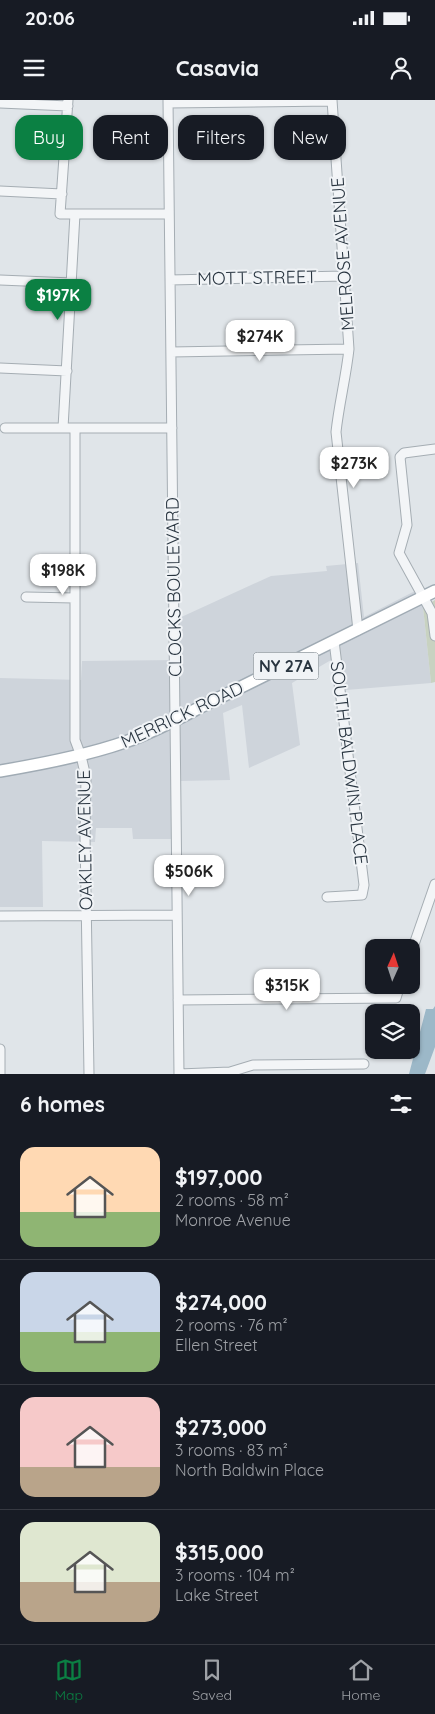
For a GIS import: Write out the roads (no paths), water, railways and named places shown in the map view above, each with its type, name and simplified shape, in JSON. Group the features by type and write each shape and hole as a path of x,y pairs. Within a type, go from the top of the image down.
{"main road":[{"name":"MERRICK ROAD","path":"0,771 81,756 160,729 208,703 435,590"}],"street":[{"path":"168,101 332,100"},
{"name":"MELROSE AVENUE","path":"332,100 350,349 336,432 358,630"},
{"name":"CLOCKS BOULEVARD","path":"168,101 179,1074"},
{"path":"0,103 68,103 60,214 169,214"},
{"path":"0,191 62,194"},
{"path":"63,428 75,214"},
{"name":"MOTT STREET","path":"170,280 344,276"},
{"path":"0,280 72,283"},
{"path":"171,352 350,349"},
{"path":"0,368 66,371"},
{"path":"5,428 172,428"},
{"name":"OAKLEY AVENUE","path":"75,428 74,740 81,756 86,777 85,836 89,1074"},
{"path":"435,449 402,455 407,525 399,553 432,613 435,636"},
{"path":"26,597 74,598"},
{"name":"SOUTH BALDWIN PLACE","path":"327,897 362,895 364,885 334,641"},
{"path":"416,939 435,884"},
{"path":"0,916 177,915"},
{"path":"178,1000 396,998 397,994"},
{"path":"0,1048 0,1074"},
{"path":"179,1074 230,1072 253,1065 364,1064"}],"water":[{"path":"435,1006 435,1047 425,1074 409,1074 413,1059 420,1059 420,1032 426,1009 433,1009"}]}
